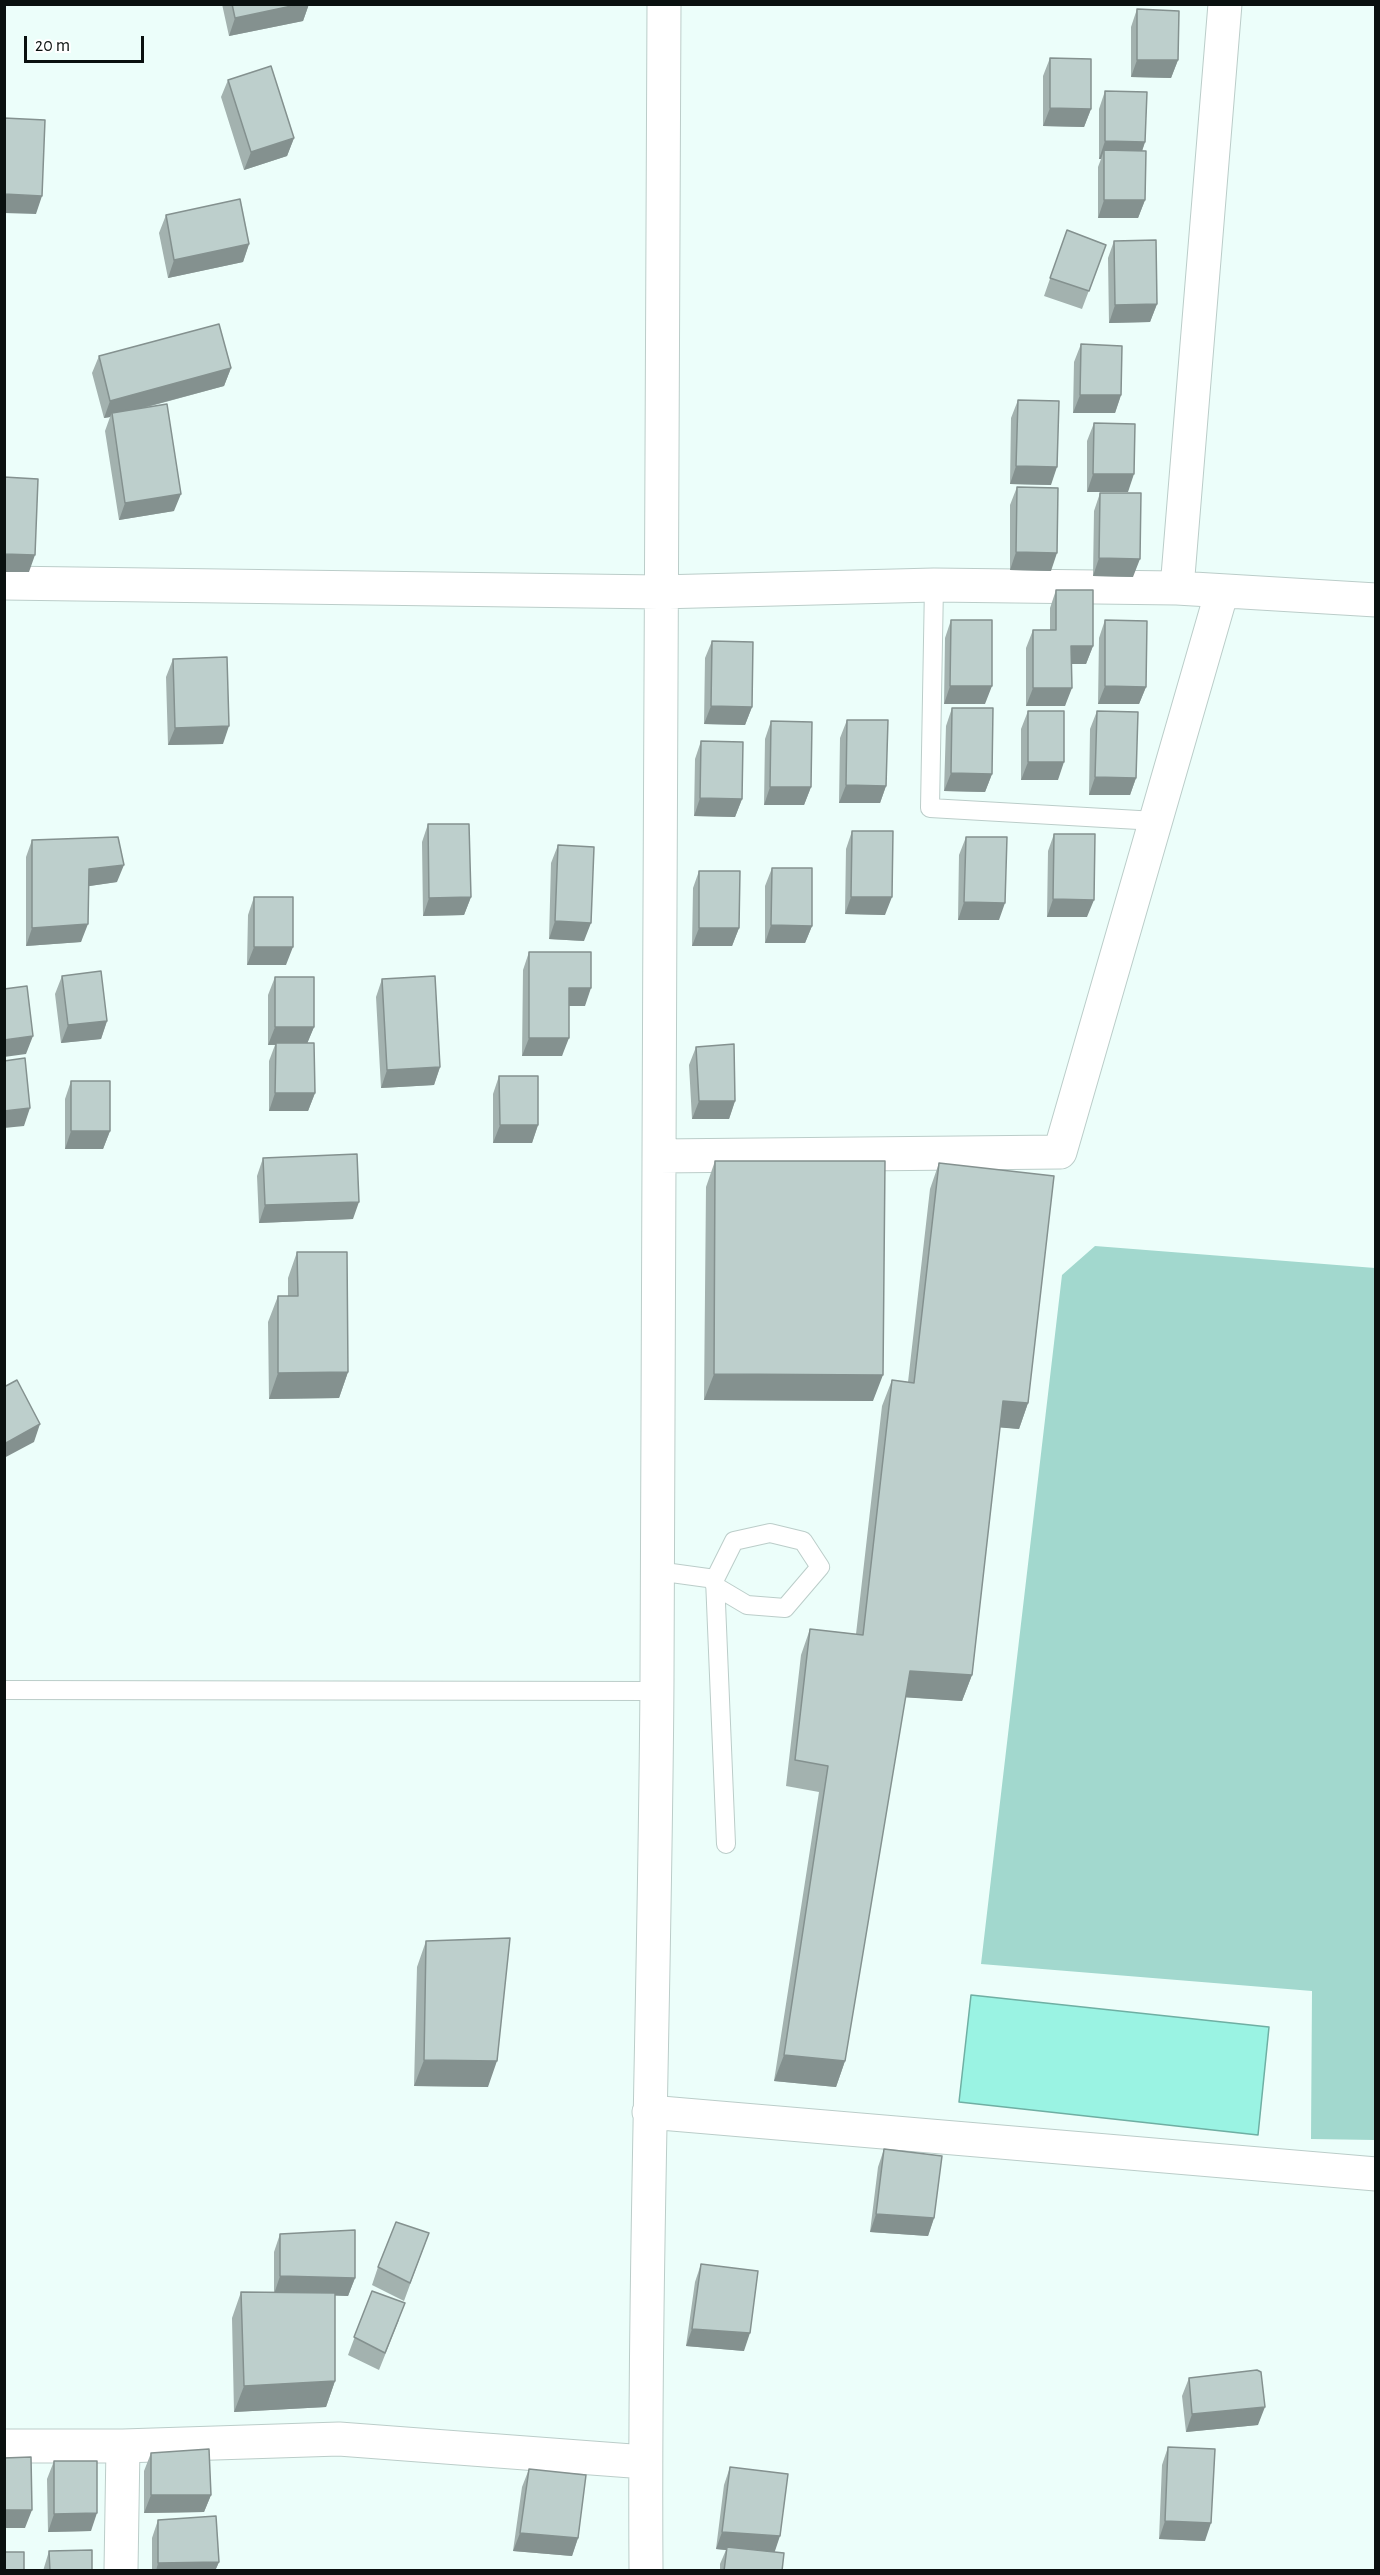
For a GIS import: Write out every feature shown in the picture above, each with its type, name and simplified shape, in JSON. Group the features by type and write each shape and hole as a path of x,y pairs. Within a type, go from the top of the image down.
{"street":[{"path":"645,2571 649,2112 657,1691 659,592 664,4"},
{"path":"1177,588 1225,4"},
{"path":"4,583 659,592 934,585 1177,588 1376,600"},
{"path":"659,1156 1060,1152 1222,591"},
{"path":"649,2112 1376,2174"},
{"path":"4,2446 123,2446 339,2439 645,2462"},
{"path":"121,2571 123,2446"}],"lane":[{"path":"934,585 930,807 1156,820"},
{"path":"657,1571 715,1582 747,1605 785,1608 820,1567 803,1541 770,1533 734,1541 715,1582 726,1844"},
{"path":"4,1690 657,1691"}],"shaded area":[{"path":"1095,1246 1375,1268 1375,2140 1311,2139 1312,1991 981,1964 1062,1275"},
{"path":"971,1995 1269,2027 1258,2135 959,2102"}],"building":[{"path":"232,4 301,4 235,18"},
{"path":"1137,9 1179,11 1178,60 1137,60"},
{"path":"1050,58 1091,59 1091,109 1050,108"},
{"path":"271,66 294,138 251,152 228,80"},
{"path":"1105,91 1147,92 1145,142 1105,141"},
{"path":"4,118 45,120 42,196 4,194"},
{"path":"1104,150 1146,151 1145,200 1104,200"},
{"path":"240,199 249,244 174,260 166,215"},
{"path":"1067,230 1106,245 1089,291 1050,278"},
{"path":"1156,240 1157,304 1115,305 1114,241"},
{"path":"219,324 231,368 110,401 99,356"},
{"path":"1081,344 1122,346 1121,395 1080,395"},
{"path":"1018,400 1059,401 1057,467 1016,466"},
{"path":"167,404 181,494 125,503 112,413"},
{"path":"1094,423 1135,424 1134,474 1093,474"},
{"path":"4,477 38,479 35,555 4,554"},
{"path":"1017,487 1058,488 1057,553 1016,552"},
{"path":"1100,493 1141,493 1140,559 1099,558"},
{"path":"1056,590 1093,590 1093,646 1071,646 1072,688 1033,688 1033,630 1056,630"},
{"path":"951,620 992,620 992,686 950,686"},
{"path":"1105,620 1147,621 1146,687 1105,686"},
{"path":"712,641 753,642 752,707 711,706"},
{"path":"227,657 229,726 175,728 173,659"},
{"path":"952,708 993,708 992,774 951,773"},
{"path":"1028,711 1064,711 1064,762 1028,762"},
{"path":"1097,711 1138,712 1136,778 1095,777"},
{"path":"847,720 888,720 886,786 846,785"},
{"path":"771,721 812,722 811,787 770,787"},
{"path":"701,741 743,742 742,799 700,798"},
{"path":"428,824 469,824 471,897 429,898"},
{"path":"852,831 893,831 892,897 851,897"},
{"path":"1054,834 1095,834 1094,900 1053,899"},
{"path":"118,837 124,865 89,869 88,924 32,928 32,840"},
{"path":"966,837 1007,837 1005,903 964,902"},
{"path":"558,845 594,847 591,923 555,921"},
{"path":"772,868 812,868 812,926 771,925"},
{"path":"699,871 740,871 739,928 699,928"},
{"path":"254,897 293,897 293,947 254,947"},
{"path":"529,952 591,952 591,988 569,988 569,1038 529,1038"},
{"path":"101,971 107,1021 68,1025 62,976"},
{"path":"435,976 440,1067 387,1070 382,979"},
{"path":"275,977 314,977 314,1027 275,1027"},
{"path":"27,986 33,1036 4,1040 4,989"},
{"path":"276,1043 314,1043 315,1093 275,1093"},
{"path":"734,1044 735,1101 699,1101 696,1047"},
{"path":"25,1058 30,1108 4,1111 4,1061"},
{"path":"499,1076 538,1076 538,1125 500,1125"},
{"path":"71,1081 110,1081 110,1131 71,1131"},
{"path":"357,1154 359,1202 265,1205 263,1158"},
{"path":"715,1161 885,1161 883,1375 714,1374"},
{"path":"939,1163 1054,1176 1028,1403 1003,1401 972,1675 910,1671 845,2061 784,2055 828,1766 795,1760 810,1629 863,1635 892,1380 914,1383"},
{"path":"297,1252 347,1252 348,1372 278,1373 278,1296 298,1296"},
{"path":"17,1380 40,1424 6,1443 4,1440 4,1387"},
{"path":"510,1938 497,2061 424,2060 426,1941"},
{"path":"884,2149 942,2156 934,2218 876,2214"},
{"path":"396,2222 429,2233 410,2283 378,2267"},
{"path":"355,2230 355,2278 280,2276 280,2234"},
{"path":"701,2264 758,2271 750,2333 692,2329"},
{"path":"372,2291 405,2303 385,2353 354,2337"},
{"path":"241,2292 335,2293 335,2381 244,2386"},
{"path":"1257,2370 1261,2372 1265,2407 1192,2414 1189,2378"},
{"path":"1168,2447 1215,2449 1211,2523 1165,2521"},
{"path":"209,2449 211,2495 151,2495 151,2453"},
{"path":"31,2457 32,2510 4,2510 4,2458"},
{"path":"54,2461 97,2461 97,2513 54,2514"},
{"path":"730,2467 788,2474 780,2536 722,2532"},
{"path":"529,2469 586,2475 578,2538 520,2533"},
{"path":"216,2516 219,2562 158,2563 158,2520"},
{"path":"727,2547 784,2553 782,2571 724,2571"},
{"path":"92,2550 92,2571 50,2571 49,2551"},
{"path":"4,2552 24,2552 24,2571 4,2571"}]}
